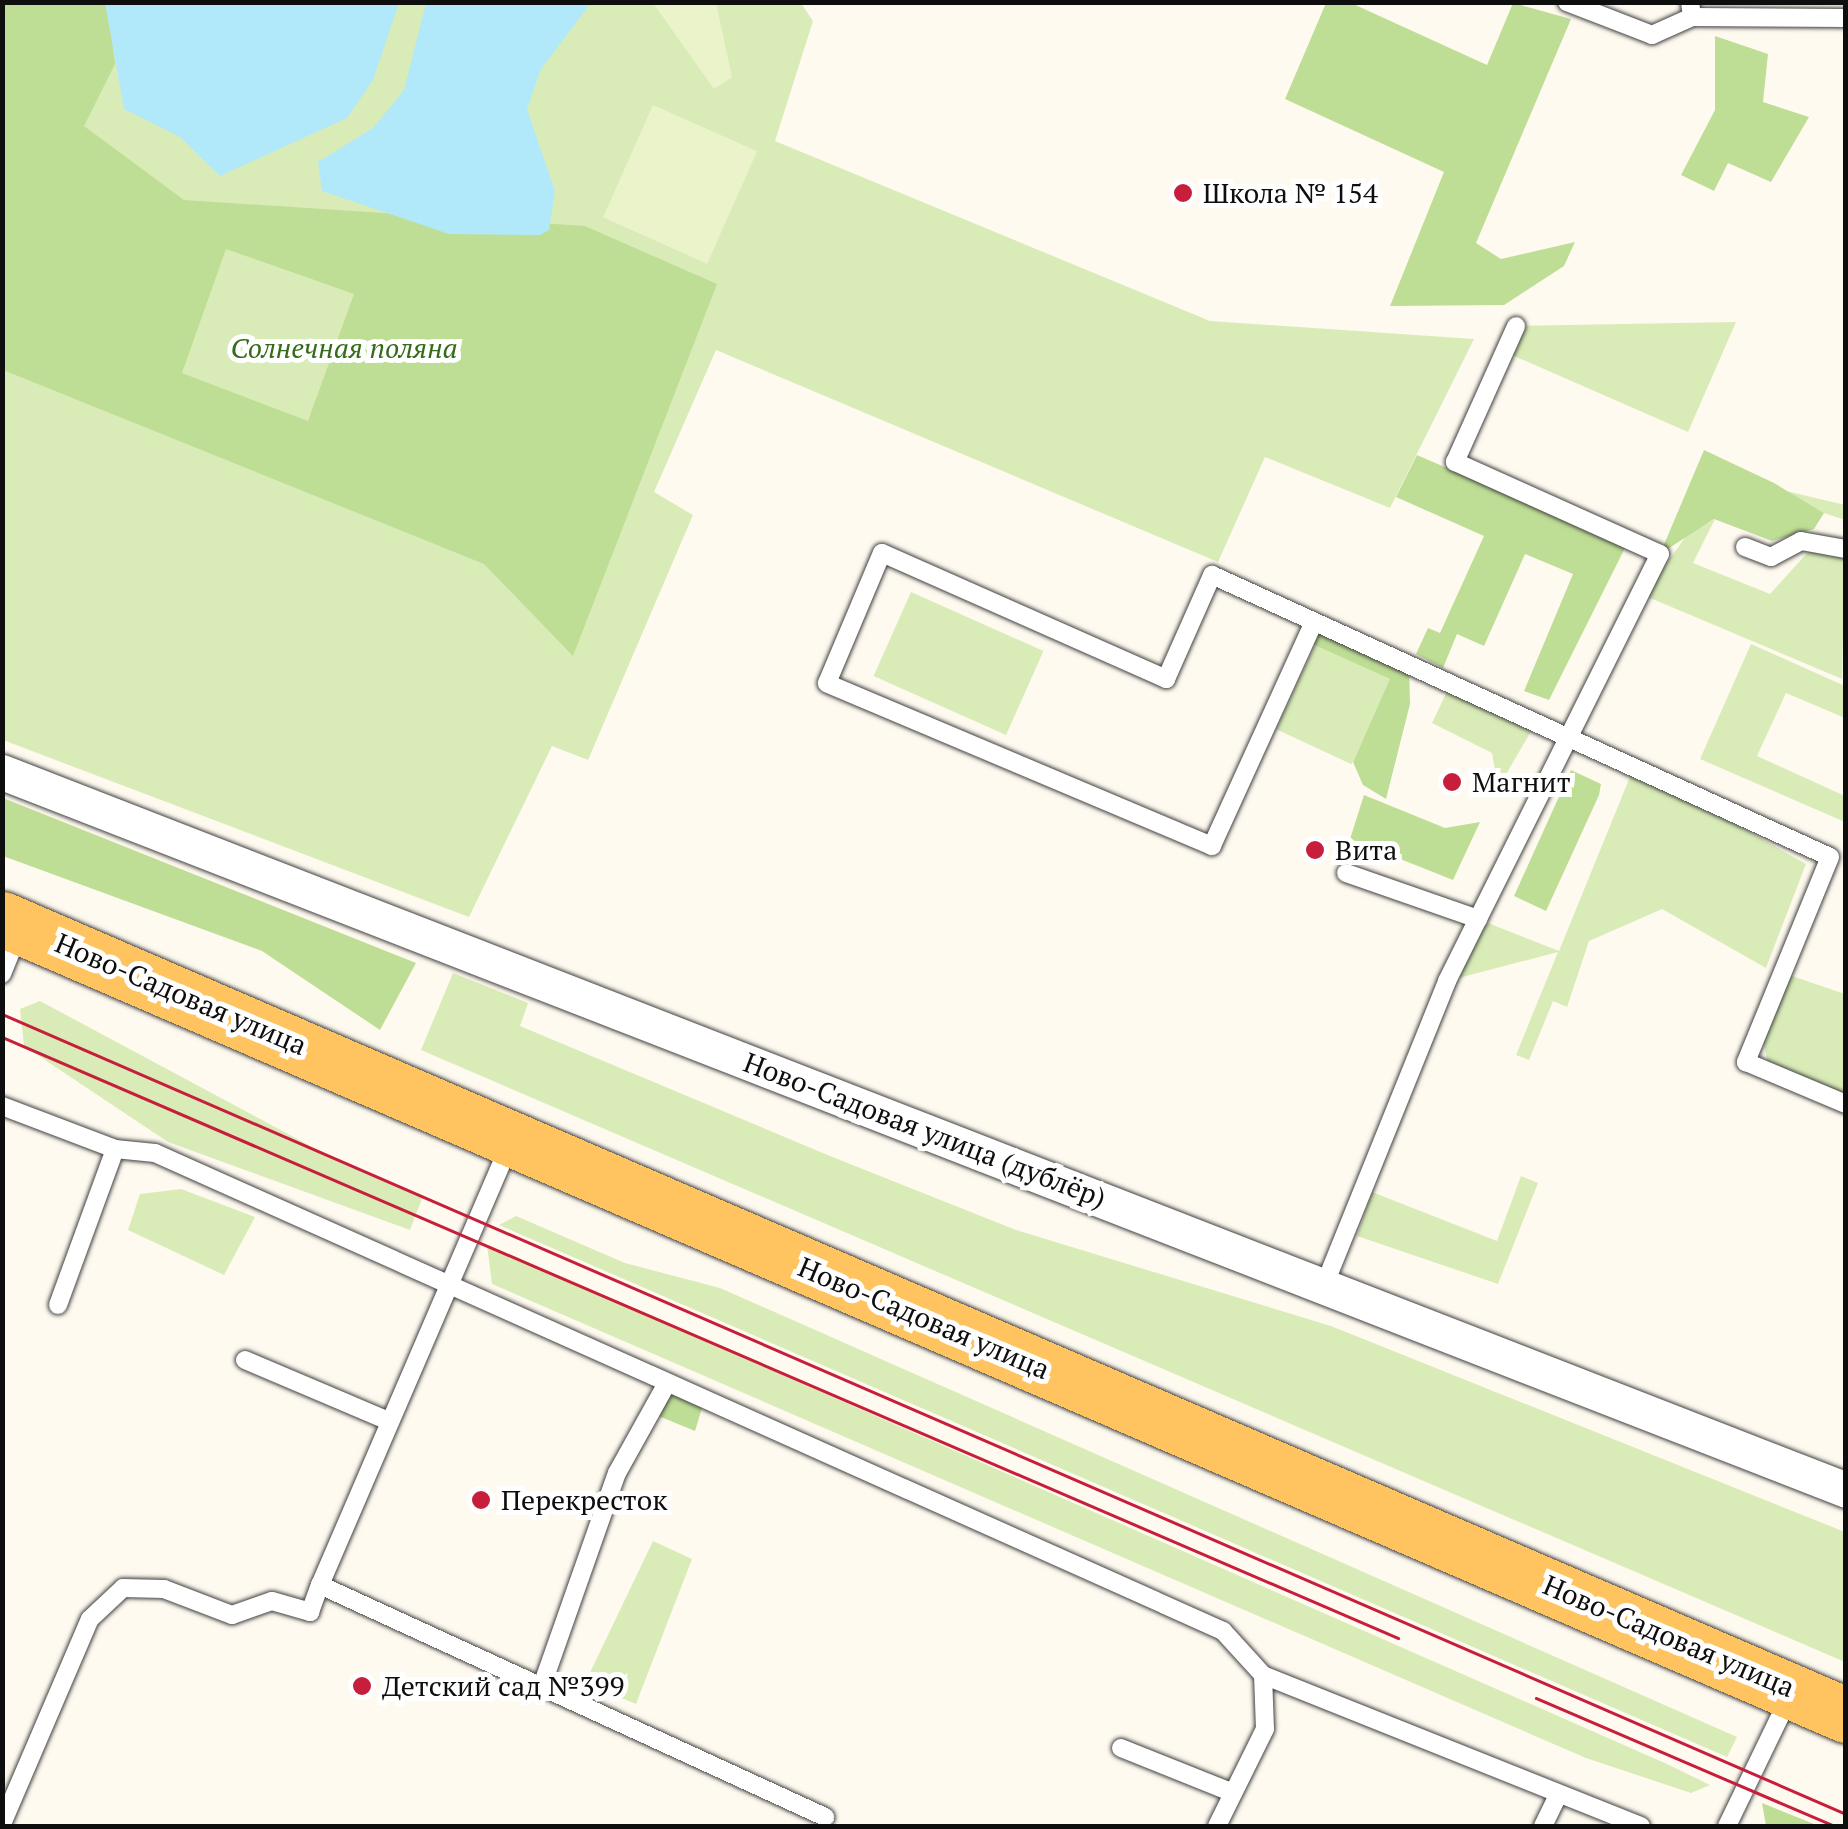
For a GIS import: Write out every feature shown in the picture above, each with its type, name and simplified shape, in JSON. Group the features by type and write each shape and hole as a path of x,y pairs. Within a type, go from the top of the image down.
{"main road":[{"name":"Ново-Садовая улица","path":"9,940 511,1142 1793,1688 1846,1715"}],"street":[{"name":"Ново-Садовая улица (дублёр)","path":"2,772 1326,1281 1846,1490"}],"lane":[{"path":"1567,2 1652,35 1691,10 1846,18"},
{"path":"1326,1281 1478,919 1563,735 1660,554 1455,462 1516,326"},
{"path":"1745,547 1771,557 1801,541 1846,549"},
{"path":"1313,624 1212,846 827,683 882,553 1166,679 1212,575 1830,857 1746,1062 1846,1104"},
{"path":"1346,873 1478,919"},
{"path":"2,1106 115,1149 155,1152 445,1286 1223,1631 1264,1675 1557,1796 1641,1826"},
{"path":"2,1824 90,1619 123,1588 164,1589 232,1615 272,1601 310,1612 445,1286 511,1142"},
{"path":"58,1305 115,1149"},
{"path":"245,1360 388,1421"},
{"path":"544,1680 617,1473 666,1385"},
{"path":"320,1584 544,1680 825,1817"},
{"path":"1217,1826 1265,1729 1264,1675"},
{"path":"1727,1826 1793,1688"},
{"path":"1121,1748 1231,1792"},
{"path":"1543,1826 1557,1796"}],"green space":[{"name":"Солнечная поляна","path":"2,3 801,3 813,21 775,141 1210,321 1474,339 1390,508 1265,457 1218,562 716,350 654,492 693,515 588,760 552,746 469,917 3,740"},
{"path":"3,3 108,3 115,64 84,126 184,200 585,226 717,284 573,656 484,564 3,370","holes":["226,249 354,294 308,421 182,373"]},
{"path":"653,3 716,3 732,77 714,89"},
{"path":"1326,3 1351,3 1487,65 1513,3 1571,19 1476,243 1501,259 1575,242 1564,266 1504,305 1390,306 1444,172 1285,99"},
{"path":"1715,36 1768,54 1763,102 1809,117 1771,182 1728,163 1714,191 1681,175 1715,110"},
{"path":"653,105 757,151 707,264 603,217"},
{"path":"1736,322 1688,432 1505,352 1516,326"},
{"path":"1704,450 1774,483 1824,513 1814,529 1772,541 1714,519 1660,554"},
{"path":"1417,455 1626,546 1549,700 1524,691 1573,574 1525,554 1484,646 1457,634 1443,668 1416,654 1428,628 1440,633 1484,536 1396,497"},
{"path":"1782,490 1845,505 1845,520 1824,513"},
{"path":"1715,519 1693,563 1770,594 1808,552 1845,550 1842,679 1643,595 1687,535"},
{"path":"911,592 1043,651 1006,735 874,676"},
{"path":"1313,624 1409,666 1410,704 1386,799 1363,785 1353,762 1390,679 1306,641"},
{"path":"1316,644 1391,679 1351,764 1276,729"},
{"path":"1751,644 1845,686 1845,718 1786,693 1757,756 1845,796 1845,822 1700,759"},
{"path":"1450,685 1536,723 1498,788 1492,753 1432,723"},
{"path":"1634,767 1806,864 1766,968 1662,909 1589,941 1567,1007 1553,1001 1529,1060 1516,1055 1558,952 1447,981 1478,919 1559,951"},
{"path":"1571,770 1601,784 1546,911 1514,896"},
{"path":"1364,795 1445,828 1480,822 1453,880 1350,839"},
{"path":"3,798 416,963 380,1030 262,951 3,856"},
{"path":"453,973 528,1003 520,1026 830,1156 1016,1230 1331,1326 1845,1532 1845,1662 421,1050"},
{"path":"1783,973 1845,994 1845,1104 1770,1072 1760,1028"},
{"path":"40,1001 329,1156 423,1196 410,1230 168,1142 24,1046 20,1009"},
{"path":"1521,1176 1538,1183 1498,1284 1357,1236 1372,1192 1497,1241"},
{"path":"181,1189 255,1217 224,1275 128,1230 140,1194"},
{"path":"516,1216 625,1263 720,1288 1737,1737 1727,1757 499,1225"},
{"path":"487,1245 1710,1785 1691,1793 1586,1758 492,1284"},
{"path":"667,1392 702,1408 695,1431 656,1415"},
{"path":"653,1541 692,1559 636,1704 585,1683"},
{"path":"1762,1803 1819,1826 1766,1826"}],"water":[{"path":"105,2 399,3 373,80 347,118 220,176 180,137 124,109"},
{"path":"426,3 591,3 541,69 527,109 555,191 549,230 540,235 449,234 322,191 318,162 373,128 404,90"}],"tram line":[{"path":"2,1014 1846,1814"},
{"path":"2,1037 1398,1638"},
{"path":"1536,1698 1835,1826"}],"place":[{"name":"Школа № 154","path":"1183,193"},
{"name":"Магнит","path":"1452,782"},
{"name":"Вита","path":"1315,850"},
{"name":"Перекресток","path":"481,1500"},
{"name":"Детский сад №399","path":"362,1686"}]}
